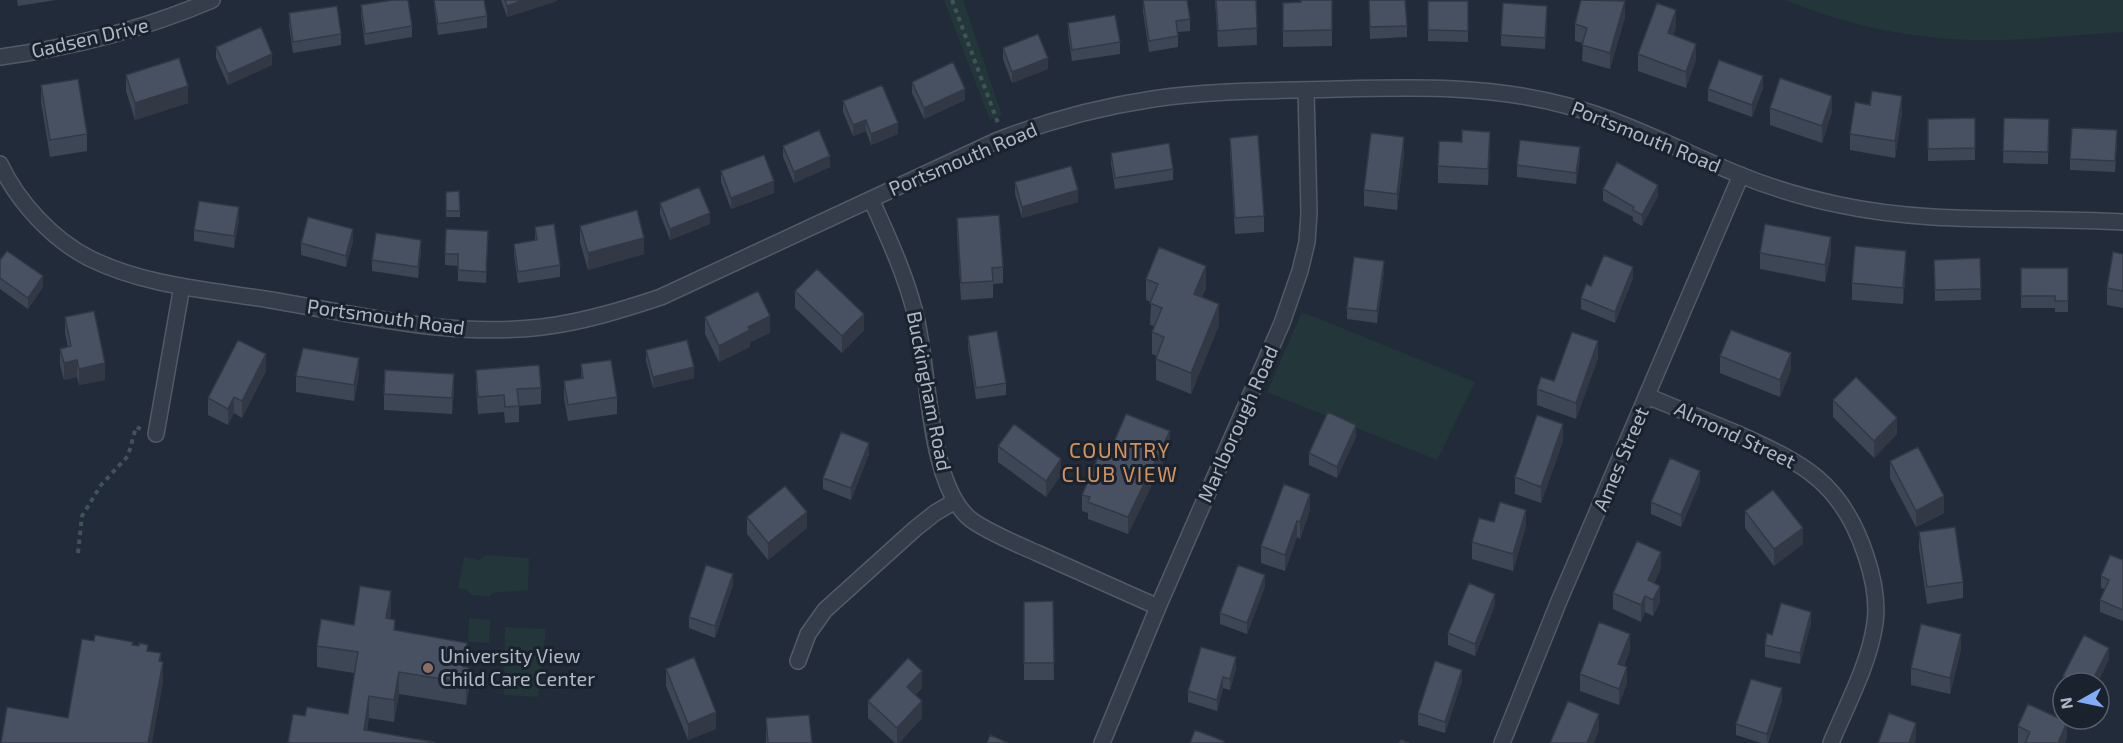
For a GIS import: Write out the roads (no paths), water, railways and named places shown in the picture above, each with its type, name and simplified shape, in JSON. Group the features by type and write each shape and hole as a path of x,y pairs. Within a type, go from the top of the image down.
{"street":[{"name":"Gadsen Drive","path":"0,57 98,40 166,20 212,0"},
{"name":"Portsmouth Road","path":"0,164 32,213 43,225 88,258 121,272 182,286 434,327 488,330 542,327 604,315 661,297 1004,138 1043,124 1091,111 1154,99 1216,94 1430,87 1476,89 1523,95 1611,119 1741,175 1781,190 1840,205 1934,218 2123,222"},
{"name":"Marlborough Road","path":"1102,743 1158,607 1282,323 1300,271 1307,242 1309,213 1306,90"},
{"name":"Ames Street","path":"1502,743 1559,601 1741,175"},
{"name":"Buckingham Road","path":"871,199 902,272 915,310 923,349 935,440 947,484 955,501 970,518 1014,543 1158,607"},
{"path":"156,434 182,286"},
{"name":"Almond Street","path":"1647,396 1782,453 1809,470 1839,501 1859,533 1875,592 1875,621 1868,654 1831,743"},
{"path":"798,661 808,633 825,610 916,528 955,501"}],"place":[{"name":"University View Child Care Center","path":"428,668"}],"district":[{"name":"COUNTRY CLUB VIEW","path":"1120,463"}]}
